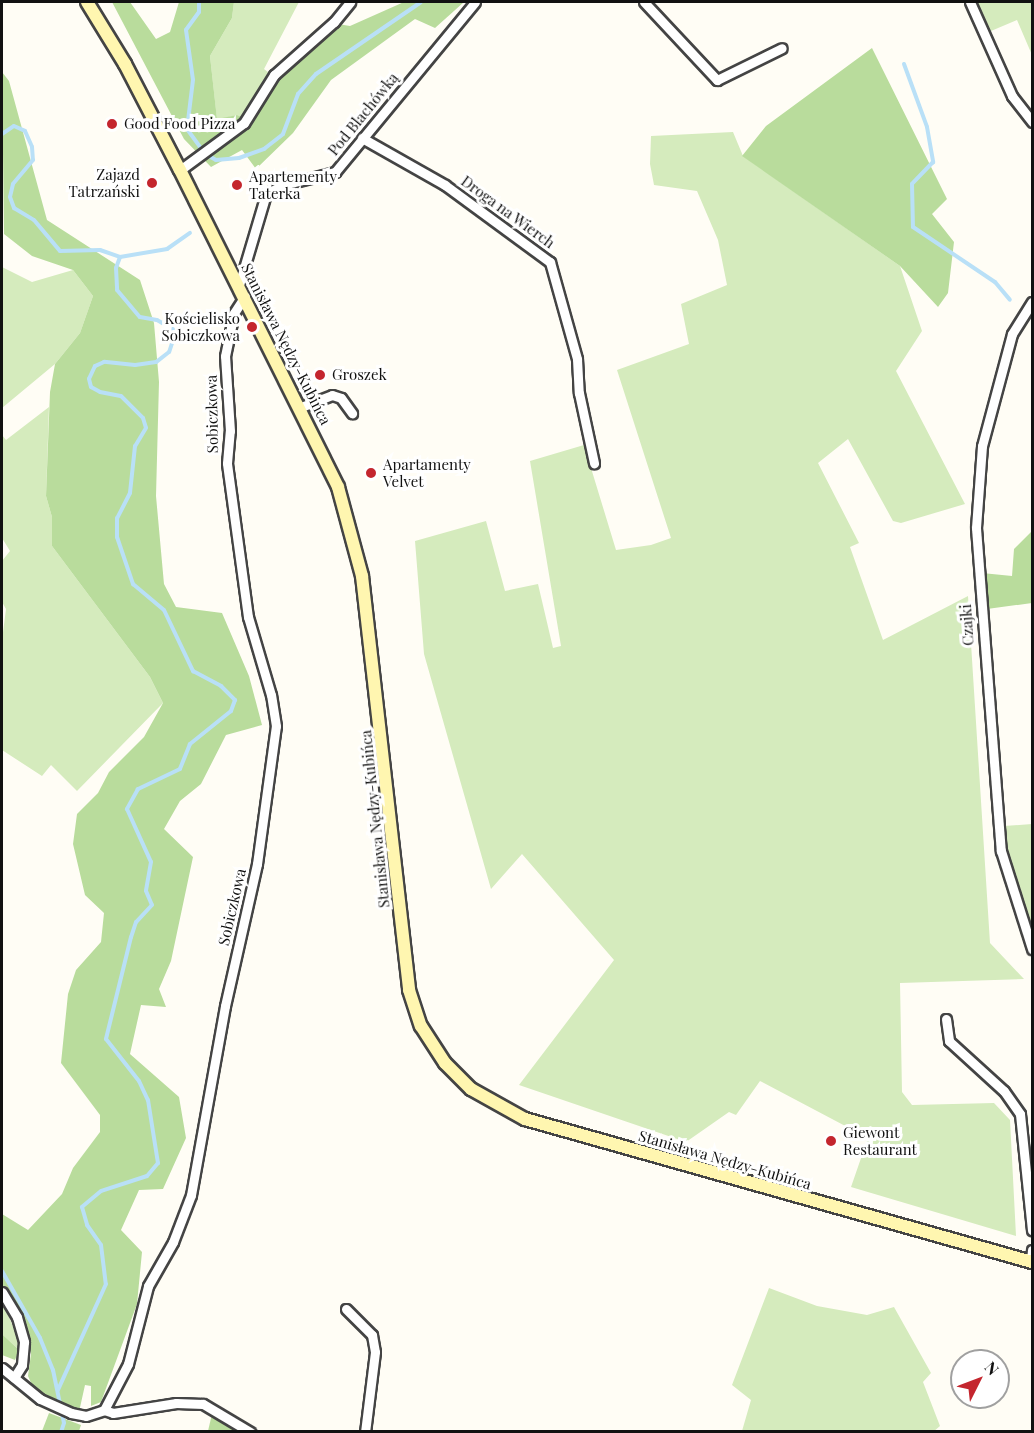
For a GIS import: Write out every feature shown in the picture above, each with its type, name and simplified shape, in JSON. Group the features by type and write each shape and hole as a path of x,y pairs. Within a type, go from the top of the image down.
{"street":[{"name":"Stanisława Nędzy-Kubińca","path":"87,2 125,64 180,170 301,407 338,487 362,576 409,990 421,1026 445,1063 486,1100 525,1119 1032,1258"},
{"path":"180,170 244,123 274,75 334,22 350,2"},
{"name":"Pod Blachówką","path":"242,291 267,194 290,183 334,172 475,2"},
{"path":"644,2 717,80 782,48"},
{"path":"970,2 1012,96 1032,122"},
{"name":"Droga na Wierch","path":"362,138 445,185 550,262 577,359 579,393 594,463"},
{"name":"Sobiczkowa","path":"104,1410 128,1364 148,1286 186,1214 265,822 276,726 271,695 248,617 227,463 230,431 225,356 234,313 242,291"},
{"name":"Czajki","path":"1032,302 1012,334 982,446 976,528 1001,851 1032,949"},
{"path":"301,407 332,395 341,398 352,413"},
{"path":"946,1019 949,1041 1004,1091 1020,1114 1032,1230"},
{"path":"2,1292 17,1317 24,1342 22,1365 14,1378"},
{"path":"346,1309 372,1335 375,1352 365,1431"},
{"path":"2,1368 45,1402 71,1413 86,1416 104,1410 113,1413 176,1403 203,1404 250,1431"}],"green space":[{"path":"112,2 130,2 156,39 170,32 179,2 234,2 232,18 210,56 217,119 237,115 252,120 278,80 338,24 350,26 404,2 464,2 435,28 415,19 331,80 293,133 256,169 242,150 211,167 184,139"},
{"path":"234,2 299,2 264,69 278,80 252,120 237,115 217,120 210,56 232,18"},
{"path":"976,2 1032,2 1032,55 1017,20 991,31"},
{"path":"872,48 947,199 932,214 954,242 948,293 938,307 900,266 742,156 766,126"},
{"path":"2,72 9,81 47,220 140,280 154,323 159,382 156,496 164,584 176,607 222,613 249,676 262,725 226,735 201,784 180,801 164,829 193,857 171,961 159,989 166,1007 141,1005 130,1054 179,1097 186,1138 163,1189 139,1190 121,1230 142,1252 137,1304 101,1402 91,1406 91,1386 85,1385 79,1412 47,1399 33,1387 28,1376 31,1354 25,1325 2,1289 2,1214 28,1230 62,1194 73,1168 100,1132 100,1115 61,1063 68,994 76,970 101,942 104,913 85,895 73,844 77,814 98,793 109,772 144,737 163,703 150,677 52,546 52,517 46,496 50,392 55,364 80,333 93,296 73,270 32,256 4,234"},
{"path":"733,132 743,156 900,266 922,331 896,371 965,504 901,523 893,521 848,439 818,463 859,543 850,547 883,640 968,596 990,943 1024,979 900,983 902,1092 912,1105 994,1103 1010,1120 1016,1236 851,1187 868,1138 760,1081 736,1115 729,1112 686,1142 519,1085 614,960 522,854 491,889 424,654 415,541 486,521 505,591 538,584 553,648 561,646 530,461 584,445 616,550 651,545 671,538 617,370 689,344 681,304 727,285 718,240 697,191 654,185 650,164 651,136"},
{"path":"2,267 32,282 73,270 93,296 80,333 55,364 2,408"},
{"path":"49,407 46,496 52,517 52,546 150,677 163,703 77,791 51,765 42,776 2,750 2,640 6,609 2,602 2,561 10,551 2,538 2,435 6,440"},
{"path":"1032,516 1032,603 987,609 982,573 1012,576 1014,549 1031,532"},
{"path":"1032,824 1032,925 1028,926 1011,872 1004,826"},
{"path":"769,1288 817,1306 867,1315 894,1307 931,1373 923,1382 940,1426 933,1432 742,1431 751,1400 732,1385"},
{"path":"2,1301 15,1331 19,1350 2,1334"},
{"path":"2,1334 19,1350 15,1360 2,1355"},
{"path":"49,1413 81,1425 79,1431 42,1431"},
{"path":"212,1414 242,1431 208,1431"}],"waterway":[{"path":"199,2 199,12 186,30 193,80 187,129 201,148"},
{"path":"209,156 216,160 239,158 264,149 283,134 298,94 316,74 421,2"},
{"path":"904,64 927,127 933,162 912,184 913,227 995,282 1010,300"},
{"path":"2,134 14,126 25,131 32,147 33,160 13,184 10,197 14,208 34,220 60,251 100,250 120,257 116,268 117,290 140,317 157,320 176,331 169,352 156,362 135,365 104,362 95,366 89,379 91,387 100,392 121,396 143,418 146,428 135,446 130,493 117,518 117,537 133,584 164,610 193,671 221,686 235,700 231,711 190,744 180,769 138,789 127,809 151,862 146,891 152,905 136,922 106,1039 139,1081 148,1100 158,1163 147,1176 101,1191 82,1207 87,1225 101,1245 106,1284 58,1390"},
{"path":"120,257 167,249 190,233"},
{"path":"2,1271 40,1338 53,1370 64,1423 61,1432"}],"place":[{"name":"Good Food Pizza","path":"112,124"},
{"name":"Zajazd Tatrzański","path":"152,183"},
{"name":"Apartementy Taterka","path":"237,185"},
{"name":"Kościelisko Sobiczkowa","path":"252,327"},
{"name":"Groszek","path":"320,375"},
{"name":"Apartamenty Velvet","path":"371,473"},
{"name":"Giewont Restaurant","path":"831,1141"}]}
